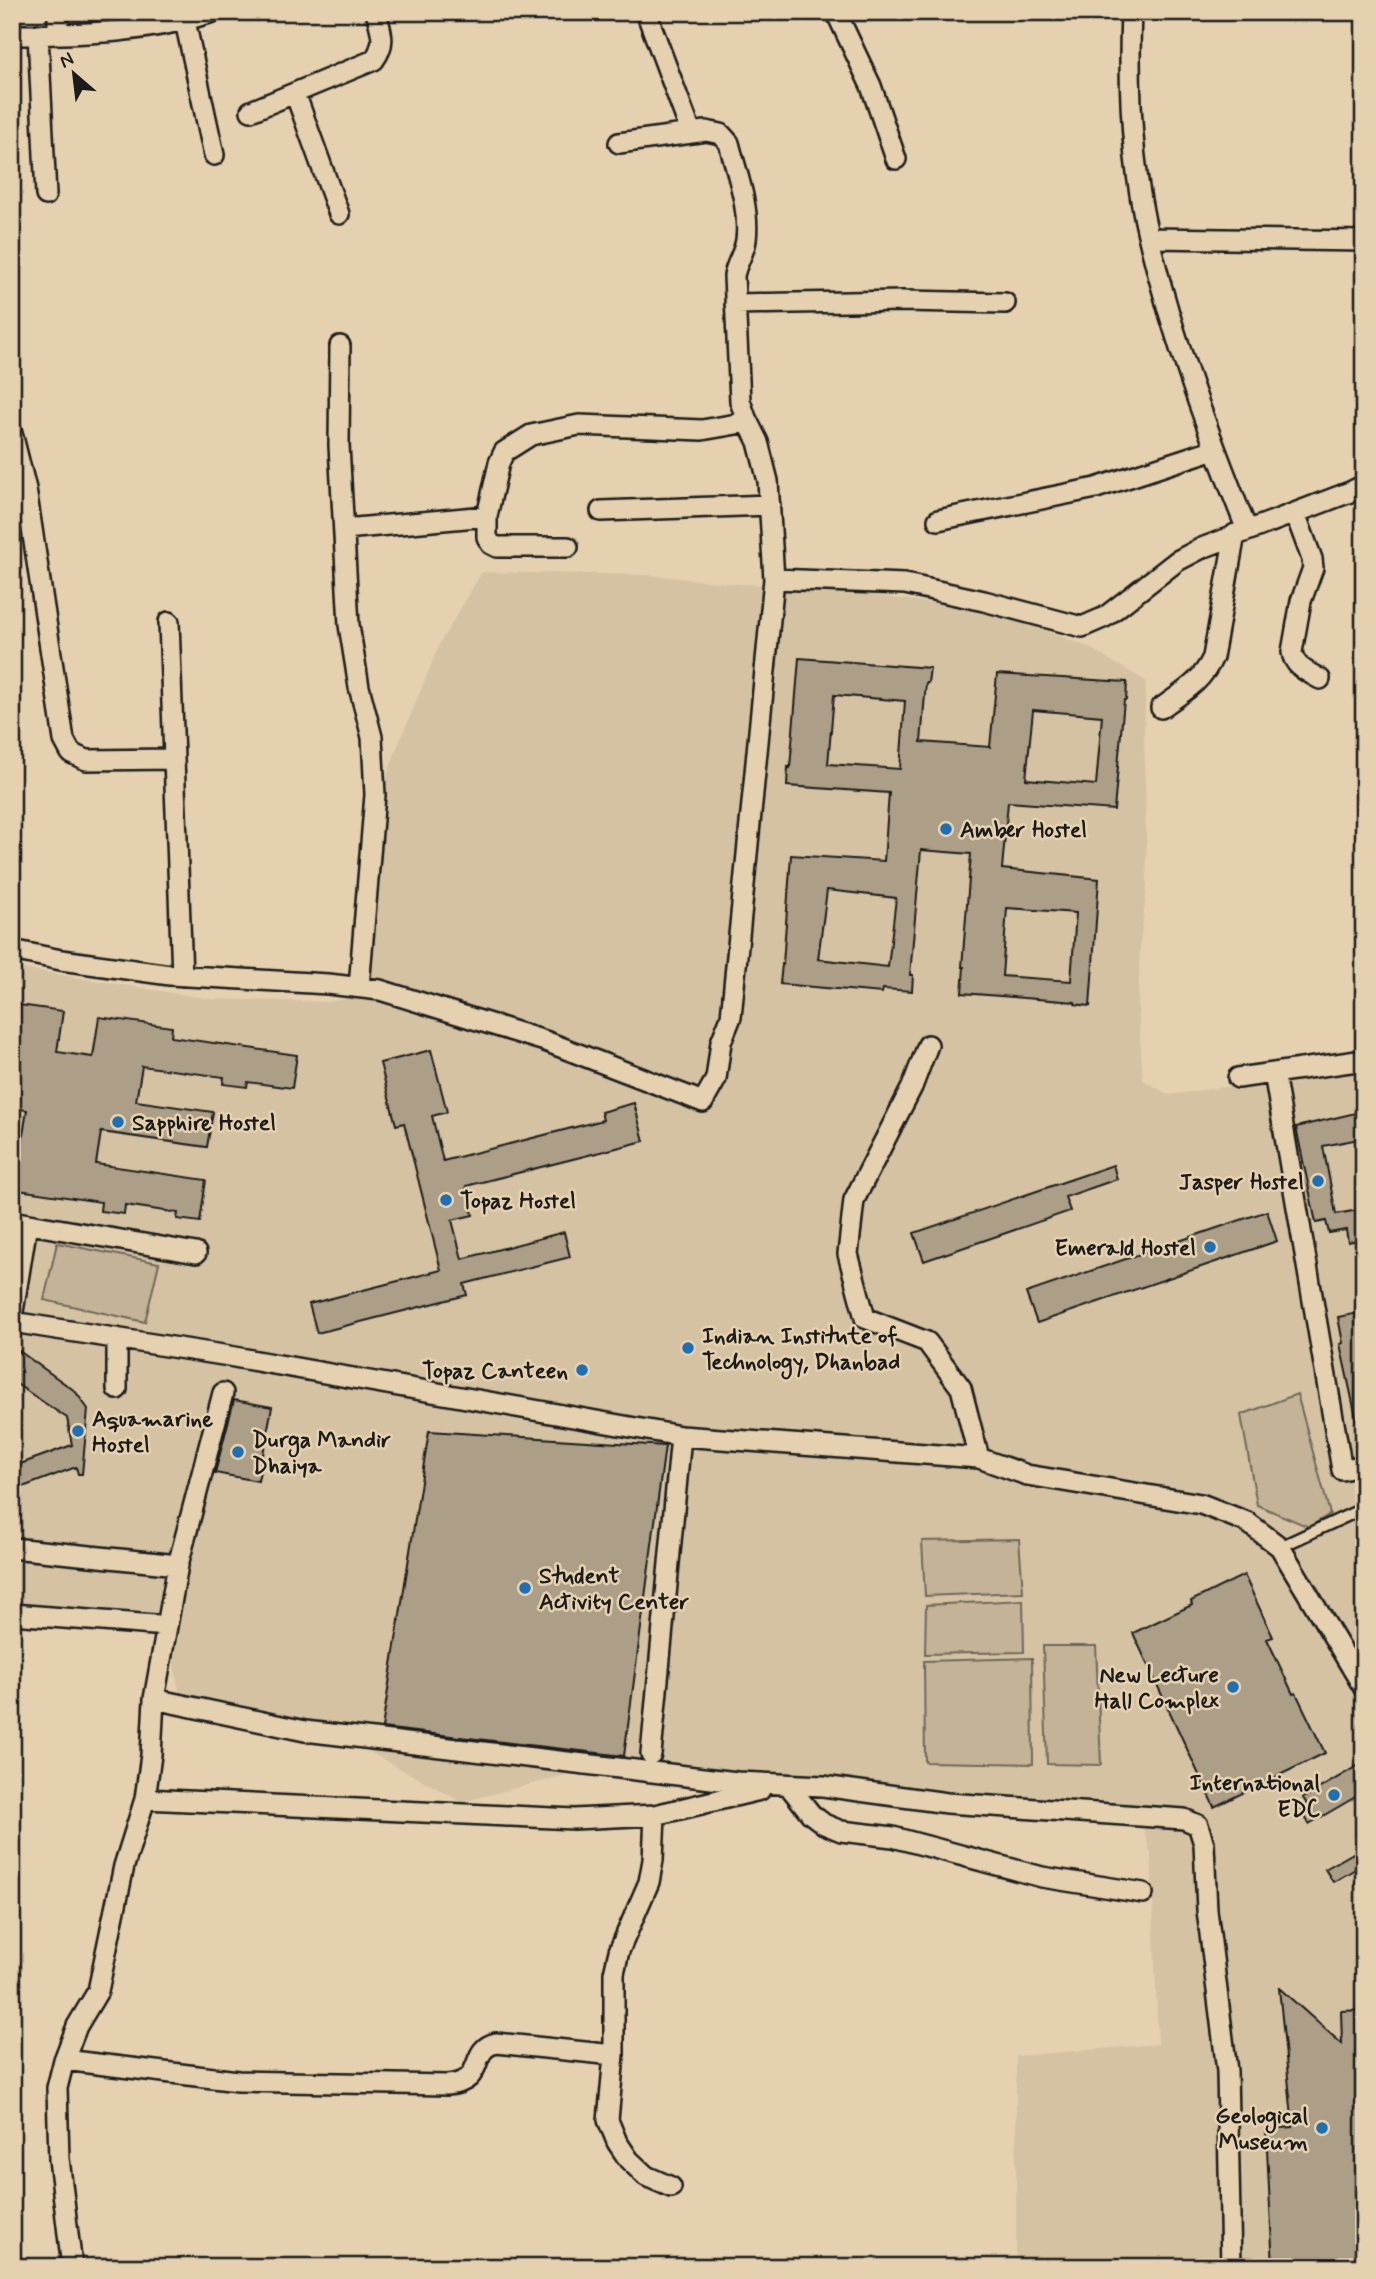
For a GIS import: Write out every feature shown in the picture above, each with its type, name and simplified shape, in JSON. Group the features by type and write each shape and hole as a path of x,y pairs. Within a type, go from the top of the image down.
{"street":[{"path":"58,12 58,34"},
{"path":"12,35 150,29 212,12"},
{"path":"251,111 374,60 383,41 376,12"},
{"path":"646,12 691,132"},
{"path":"836,12 871,86 896,159"},
{"path":"1132,12 1132,128 1149,239 1190,383 1241,532 1213,657 1198,681 1161,708"},
{"path":"185,21 214,155"},
{"path":"38,34 47,195"},
{"path":"295,93 339,214"},
{"path":"12,950 61,960 182,976 380,990 545,1041 702,1102 716,1079 721,1042 731,1017 774,579 768,481 758,442 740,401 736,265 746,240 747,214 729,143 721,134 691,132 619,143"},
{"path":"1149,239 1364,241"},
{"path":"736,304 903,301 1004,303"},
{"path":"340,346 339,445 349,625 359,687 372,737 375,795 359,987"},
{"path":"568,547 497,547 491,544 487,537 487,516 504,452 531,435 579,425 702,430 748,422"},
{"path":"12,433 21,507 64,740 71,752 86,760 174,759"},
{"path":"938,520 1096,488 1214,449"},
{"path":"774,579 905,584 984,601 1082,627 1105,617 1177,561 1241,532 1364,485"},
{"path":"601,511 769,505"},
{"path":"1295,513 1313,568 1301,601 1293,660 1320,679"},
{"path":"345,529 487,516"},
{"path":"169,622 182,976"},
{"path":"928,1045 912,1087 854,1200 848,1254 865,1318 927,1342 961,1388 979,1458"},
{"path":"1238,1078 1364,1060"},
{"path":"1274,1073 1342,1470 1364,1465"},
{"path":"196,1253 20,1223 12,1320 681,1436 979,1458 1027,1475 1201,1504 1247,1522 1280,1547 1364,1688"},
{"path":"117,1338 117,1389"},
{"path":"72,2267 60,2160 57,2088 77,2026 98,1990 124,1866 145,1800 154,1699 178,1565 223,1393"},
{"path":"650,1754 681,1436"},
{"path":"12,1548 178,1565"},
{"path":"12,1614 167,1626"},
{"path":"154,1699 305,1731 783,1786 823,1786 947,1803 1184,1819 1198,1825 1203,1844 1207,1910 1227,2071 1231,2267"},
{"path":"145,1800 574,1819 654,1815 783,1786"},
{"path":"783,1786 811,1814 824,1824 841,1831 893,1838 1042,1877 1143,1893"},
{"path":"654,1815 653,1860 649,1882 619,1951 614,1973 614,2055 608,2120 617,2142 629,2160 646,2176 671,2188"},
{"path":"64,2060 238,2081 447,2085 456,2084 471,2076 480,2053 484,2048 496,2043 614,2055"}],"lane":[{"path":"1280,1547 1364,1508"}],"shaded area":[{"name":"Indian Institute of Technology, Dhanbad","path":"482,572 648,575 740,584 804,586 997,612 1086,646 1146,681 1144,732 1147,887 1140,946 1138,1010 1143,1080 1169,1095 1246,1084 1326,1078 1364,1071 1364,2267 1016,2267 1016,2056 1158,2044 1151,1854 1137,1808 913,1794 668,1762 624,1760 462,1802 331,1731 180,1695 163,1614 12,1602 12,967 210,999 329,1002 350,998 349,955 358,864 395,753 440,643"},
{"path":"57,1243 159,1263 145,1322 44,1300"},
{"path":"1297,1394 1330,1514 1309,1527 1257,1505 1241,1415"},
{"path":"1019,1539 1023,1592 925,1596 922,1541"},
{"path":"1023,1600 1024,1652 925,1654 926,1605"},
{"path":"1043,1646 1096,1646 1101,1765 1047,1764"},
{"path":"1032,1658 1033,1764 925,1762 924,1661"}],"building":[{"name":"Amber Hostel","path":"799,658 930,668 926,683 921,742 990,747 997,674 1127,682 1114,810 1008,802 1002,869 1099,879 1090,1006 1075,1002 962,993 971,854 921,850 910,975 913,975 912,991 883,989 882,993 780,984 791,855 884,861 889,793 787,786 788,767 790,768","holes":["834,695 905,701 900,769 828,764","1033,710 1102,716 1096,785 1026,779","827,890 896,898 888,967 818,959","1007,908 1076,913 1071,981 1002,976"]},
{"name":"Sapphire Hostel","path":"12,1004 63,1011 57,1052 93,1057 99,1017 172,1027 171,1037 297,1055 292,1088 248,1082 247,1087 223,1084 224,1077 142,1066 136,1101 213,1112 207,1147 101,1132 96,1164 206,1180 200,1222 177,1219 178,1213 125,1205 124,1214 100,1211 101,1202 18,1190 20,1178 12,1177 12,1146 21,1148 27,1110 12,1108"},
{"name":"Topaz Hostel","path":"431,1050 447,1112 432,1116 443,1161 603,1120 601,1112 634,1103 644,1141 466,1186 473,1215 452,1220 462,1259 564,1232 570,1257 464,1284 467,1295 317,1333 309,1304 441,1270 404,1123 396,1125 380,1063"},
{"name":"Jasper Hostel","path":"1364,1111 1364,1138 1323,1146 1336,1214 1364,1209 1364,1239 1348,1242 1346,1230 1329,1233 1326,1221 1316,1223 1296,1127"},
{"path":"1113,1165 1117,1179 1065,1197 1070,1211 924,1261 914,1233"},
{"path":"1267,1211 1277,1241 1037,1323 1026,1293"},
{"path":"1364,1312 1364,1422 1357,1422 1340,1344 1343,1343 1338,1317"},
{"name":"Aquamarine Hostel","path":"12,1346 75,1391 88,1409 82,1474 78,1474 76,1467 12,1491 12,1467 72,1445 67,1418 12,1381"},
{"path":"234,1400 272,1407 258,1481 215,1473"},
{"name":"Student Activity Center","path":"429,1431 665,1446 624,1756 382,1728"},
{"name":"New Lecture Hall Complex","path":"1244,1575 1273,1637 1267,1639 1325,1753 1214,1807 1133,1633 1192,1605 1191,1601"},
{"name":"International EDC","path":"1364,1762 1364,1792 1309,1824 1300,1808 1307,1804 1303,1798"},
{"name":"International EDC","path":"1364,1847 1364,1864 1333,1882 1325,1869"},
{"name":"Geological Museum","path":"1279,1988 1342,2044 1341,2011 1364,2010 1364,2267 1273,2267 1266,2129 1293,2127"}],"place":[{"name":"Amber Hostel","path":"946,829"},
{"name":"Sapphire Hostel","path":"118,1122"},
{"name":"Jasper Hostel","path":"1318,1181"},
{"name":"Topaz Hostel","path":"446,1200"},
{"name":"Emerald Hostel","path":"1210,1247"},
{"name":"Indian Institute of Technology, Dhanbad","path":"688,1348"},
{"name":"Topaz Canteen","path":"582,1370"},
{"name":"Aquamarine Hostel","path":"78,1431"},
{"name":"Durga Mandir Dhaiya","path":"238,1452"},
{"name":"Student Activity Center","path":"525,1588"},
{"name":"New Lecture Hall Complex","path":"1233,1687"},
{"name":"International EDC","path":"1334,1795"},
{"name":"Geological Museum","path":"1322,2128"}]}
